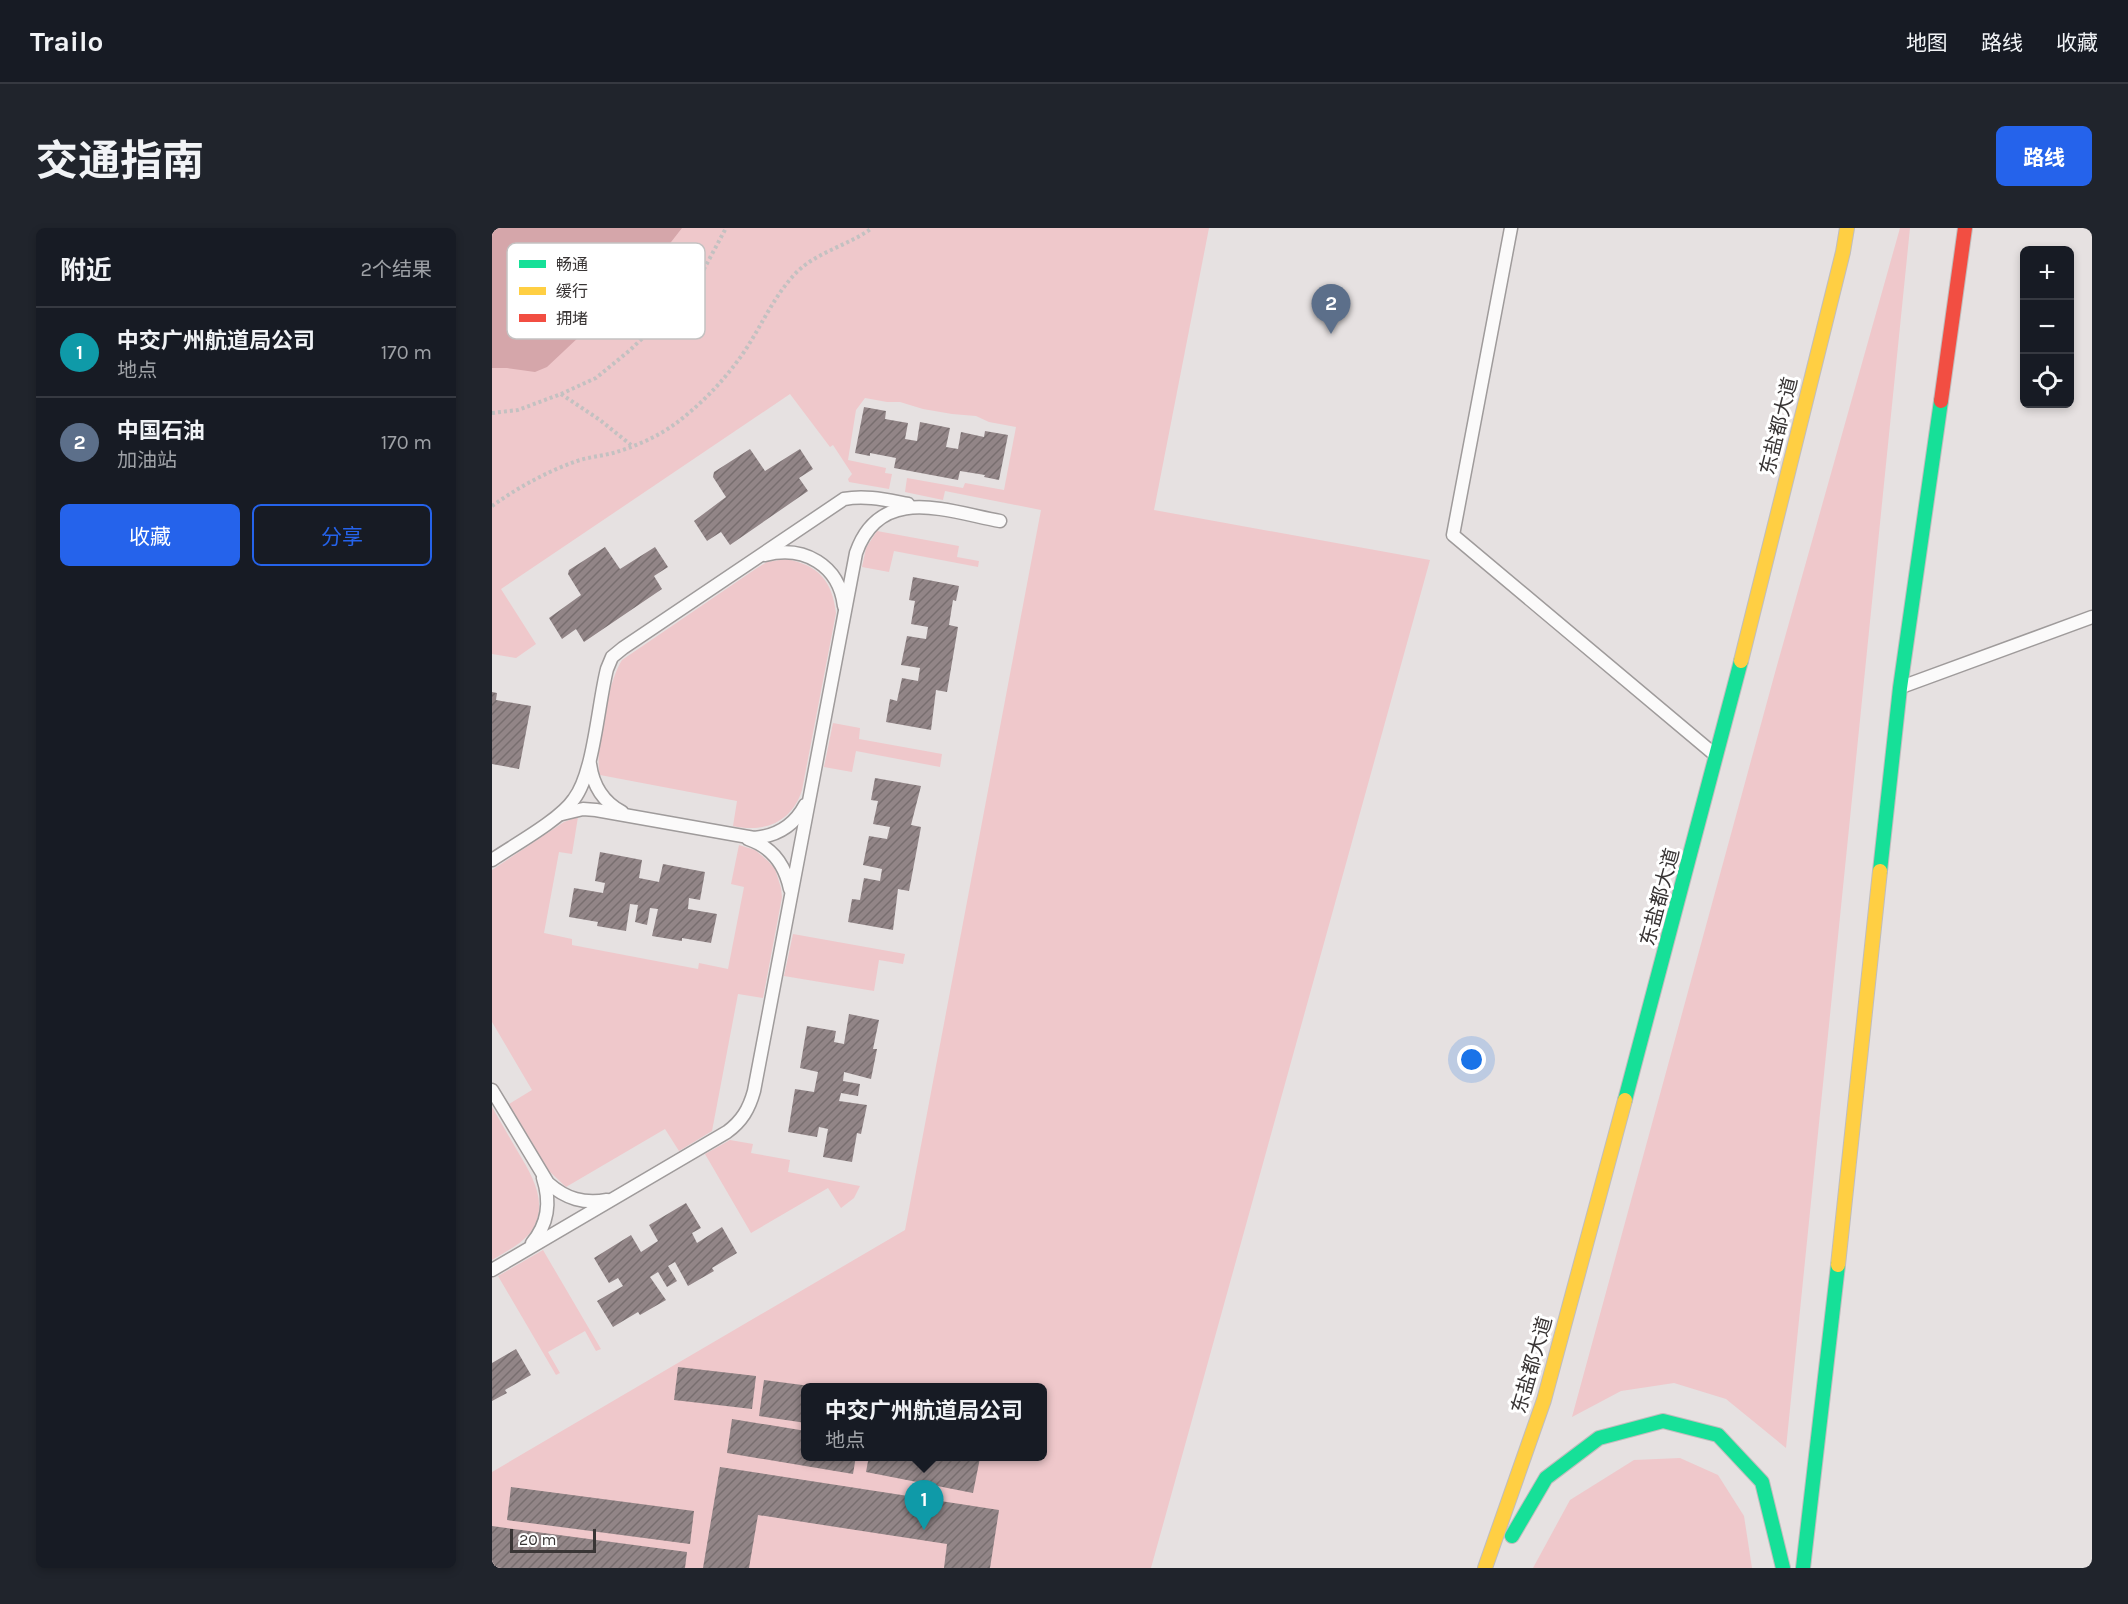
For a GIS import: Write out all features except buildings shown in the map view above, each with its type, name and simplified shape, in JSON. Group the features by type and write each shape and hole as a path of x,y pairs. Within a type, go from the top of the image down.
{"highway":[{"name":"东盐都大道","path":"1485,1568 1544,1400 1717,756 1843,252 1847,228"},
{"path":"1803,1568 1900,688 1965,228"},
{"path":"1492,1568 1546,1478 1599,1438 1663,1421 1718,1435 1761,1482 1783,1568"}],"lane":[{"path":"1511,228 1454,535 1717,756"},
{"path":"492,860 555,817 574,801 586,776 603,683 612,657 843,500 857,497 873,498 1000,521"},
{"path":"492,1270 727,1132 739,1123 747,1112 754,1091 856,553 862,536 874,522 887,513 903,507 921,506"},
{"path":"755,559 766,554 789,551 818,562 832,575 838,585 842,595 844,616"},
{"path":"1900,688 2092,617"},
{"path":"590,756 591,772 599,792 612,806 632,816"},
{"path":"744,838 763,837 786,827 799,816 810,796"},
{"path":"555,817 583,809 744,838 769,849 778,859 788,879 790,902"},
{"path":"492,1090 541,1174 556,1191 575,1200 593,1203 614,1198"},
{"path":"524,1251 539,1235 547,1215 548,1195 541,1174"}],"path":[{"path":"705,267 726,228"},
{"path":"492,506 507,495 576,461 613,453 673,425 718,387 740,358 774,299 796,273 823,254 859,238 872,228"},
{"path":"492,413 518,410 596,378 641,339"},
{"path":"561,394 600,420 631,446"}],"shaded area":[{"path":"492,228 1209,228 1154,510 1430,560 1151,1568 492,1568 492,1472 905,1230 1041,510 945,491 943,500 905,492 907,478 963,488 965,483 1004,490 1016,427 989,422 976,416 952,414 900,402 865,398 856,410 848,460 886,468 885,473 892,474 889,489 849,482 848,479 852,474 833,445 830,447 790,394 501,589 536,644 516,658 492,654"},
{"path":"492,228 682,228 670,243 507,243 507,339 577,339 547,367 535,372 492,368"},
{"path":"1900,228 1910,228 1786,1448 1726,1399 1674,1383 1621,1391 1572,1417 1776,669"},
{"path":"877,531 959,546 957,557 979,561 978,567 894,551 889,572 862,567 866,548"},
{"path":"786,559 807,565 822,576 831,591 836,613 802,790 792,810 776,823 766,826 745,828 733,826 737,801 600,775 599,750 607,700 622,660 757,568 767,562"},
{"path":"833,723 860,728 859,739 942,754 940,767 856,751 852,772 824,767"},
{"path":"578,817 572,854 559,852 544,933 572,939 572,945 698,969 699,963 728,969 744,887 731,884 739,845 755,850 775,869 782,897 763,998 738,994 712,1131 679,1151 665,1129 566,1187 549,1171 509,1104 532,1090 492,1022 492,870 564,822"},
{"path":"793,934 905,954 903,964 879,960 874,991 784,976"},
{"path":"492,1107 534,1181 539,1212 530,1233 517,1245 492,1260"},
{"path":"730,1140 753,1144 751,1153 790,1160 788,1172 860,1186 854,1198 841,1208 828,1188 751,1233 705,1154"},
{"path":"543,1250 601,1349 596,1351 585,1331 548,1352 560,1373 556,1375 498,1276"},
{"path":"1680,1458 1718,1475 1744,1516 1752,1568 1533,1568 1570,1500 1634,1460"}],"traffic: fast":[{"path":"1880,871 1900,688 1941,401"},
{"path":"1625,1100 1741,661"},
{"path":"1803,1568 1838,1265"},
{"path":"1512,1536 1546,1478 1599,1438 1663,1421 1718,1435 1762,1482 1783,1568"}],"traffic: slow":[{"path":"1741,661 1843,252 1847,228"},
{"path":"1838,1265 1880,871"},
{"path":"1485,1568 1544,1400 1625,1100"}],"traffic: jam":[{"path":"1941,401 1965,228"}],"place":[{"name":"中国石油","path":"1331,334"},
{"name":"中交广州航道局公司","path":"924,1530"}]}
